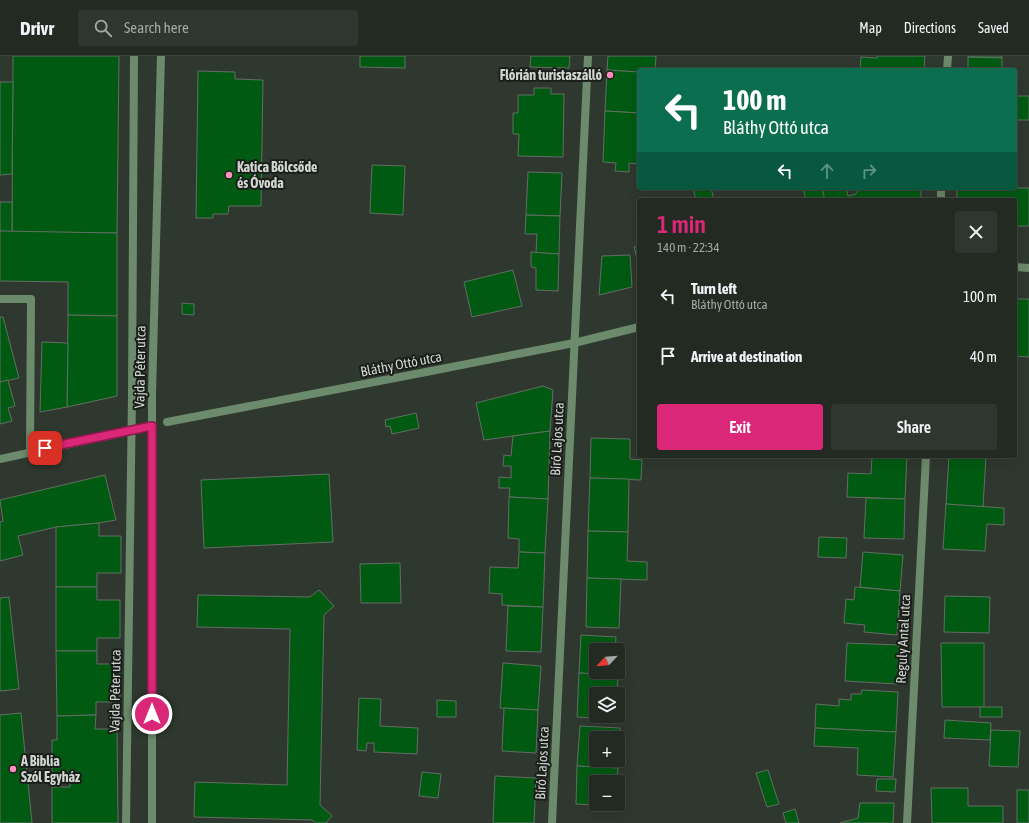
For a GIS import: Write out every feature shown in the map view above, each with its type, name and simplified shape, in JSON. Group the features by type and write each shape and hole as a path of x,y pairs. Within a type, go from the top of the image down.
{"street":[{"name":"Vajda Péter utca","path":"126,823 134,56"},
{"name":"Vajda Péter utca","path":"152,823 152,426 161,56"},
{"name":"Bíró Lajos utca","path":"552,823 588,56"},
{"path":"947,68 948,56"},
{"path":"1017,267 1029,268"},
{"path":"0,299 31,299 30,451"},
{"name":"Bláthy Ottó utca","path":"167,422 426,372 574,342 637,327"},
{"path":"0,459 30,451 152,426"},
{"name":"Reguly Antal utca","path":"906,823 926,458"}],"building":[{"path":"13,56 119,56 117,233 12,232"},
{"path":"360,56 405,56 405,68 360,67"},
{"path":"531,56 570,56 569,68 530,67"},
{"path":"608,56 656,56 655,68 637,68 637,72 607,70"},
{"path":"877,56 925,56 924,68 860,68 861,57 877,58"},
{"path":"1002,56 1002,58 968,57"},
{"path":"968,57 1002,58 1002,68 968,68"},
{"path":"607,70 637,72 637,113 605,111"},
{"name":"Katica Bölcsőde és Óvoda","path":"198,71 235,72 235,79 263,80 261,206 229,206 228,214 213,214 213,218 196,218"},
{"path":"0,82 13,82 12,174 0,175"},
{"path":"534,88 551,88 551,94 564,94 563,157 518,156 519,134 513,134 513,113 518,113 518,95 534,95"},
{"path":"1017,96 1029,96 1029,120 1017,120"},
{"path":"605,111 637,113 637,164 629,163 629,172 615,171 616,163 603,162"},
{"path":"372,165 405,166 403,215 370,213"},
{"path":"528,172 562,173 560,216 526,215"},
{"path":"1017,188 1029,188 1029,226 1017,226 1017,198 957,198 957,190 1017,190"},
{"path":"694,190 712,190 714,198 696,198"},
{"path":"804,190 822,190 824,198 806,198"},
{"path":"822,190 846,190 848,196 856,194 858,190 921,190 921,198 824,198"},
{"path":"0,202 12,202 12,232 0,231"},
{"path":"526,215 560,216 559,254 536,253 537,234 525,234"},
{"path":"0,231 117,233 117,316 68,315 68,282 0,281"},
{"path":"637,246 637,258 634,247"},
{"path":"531,252 559,254 558,291 536,290 536,268 531,267"},
{"path":"630,255 632,287 599,295 602,256"},
{"path":"513,270 522,306 472,317 464,282"},
{"path":"1017,299 1029,299 1029,357 1017,356"},
{"path":"182,303 194,304 194,315 182,314"},
{"path":"68,315 117,316 117,396 67,407"},
{"path":"0,317 3,317 19,378 0,382"},
{"path":"42,342 68,343 67,407 40,412"},
{"path":"8,380 15,406 8,408 12,421 0,424 0,382"},
{"path":"543,386 553,390 550,431 484,440 476,403"},
{"path":"416,413 419,428 392,434 390,426 386,427 385,420"},
{"path":"550,431 548,499 509,497 510,488 499,488 499,477 511,478 511,466 503,466 504,455 511,456 513,436"},
{"path":"591,438 630,439 630,459 642,460 641,480 590,478"},
{"path":"872,458 907,458 905,499 847,497 848,473 871,474"},
{"path":"949,458 986,458 983,507 946,504"},
{"path":"329,474 333,542 204,548 201,480"},
{"path":"105,475 116,520 56,527 18,536 23,555 0,561 0,522 3,521 0,500"},
{"path":"590,478 629,479 628,532 588,531"},
{"path":"509,497 548,499 545,553 519,552 519,539 508,538"},
{"path":"866,498 905,499 904,539 864,538"},
{"path":"946,504 1004,508 1004,525 987,524 985,551 943,549"},
{"path":"99,523 99,536 121,536 121,573 97,573 97,587 56,587 56,527"},
{"path":"588,531 628,532 627,561 647,562 647,580 587,578"},
{"path":"819,537 847,538 846,558 818,557"},
{"path":"519,552 545,553 543,607 502,605 502,594 489,593 490,567 518,568"},
{"path":"863,552 903,555 900,591 860,587"},
{"path":"400,563 401,603 361,603 360,564"},
{"path":"587,578 621,579 619,628 586,627"},
{"path":"56,587 97,587 97,600 120,600 120,638 97,638 97,651 56,651"},
{"path":"855,587 900,591 897,635 864,632 865,625 844,623 846,599 854,600"},
{"path":"319,590 334,606 324,615 320,805 332,816 326,823 316,823 312,820 194,817 195,782 287,785 290,629 197,627 198,595 310,597"},
{"path":"945,596 990,597 989,633 944,632"},
{"path":"9,597 19,689 0,691 0,598"},
{"path":"508,606 543,607 541,652 506,651"},
{"path":"581,635 616,637 616,643 589,643 589,674 579,673"},
{"path":"847,643 899,645 897,684 845,681"},
{"path":"941,643 984,643 984,707 942,707"},
{"path":"56,651 97,651 97,664 119,664 120,702 96,702 96,715 57,716"},
{"path":"503,663 541,666 538,710 500,708"},
{"path":"579,673 589,674 589,679 618,679 617,687 589,687 589,718 577,717"},
{"path":"862,690 898,692 896,732 815,728 816,704 839,706 839,699 851,700 851,694 861,694"},
{"path":"359,698 381,699 380,726 418,728 417,754 374,752 374,743 367,743 366,751 357,750"},
{"path":"437,700 456,701 456,717 437,717"},
{"path":"980,707 1002,707 1002,717 980,717"},
{"path":"504,708 538,710 536,753 502,751"},
{"name":"A Biblia Szól Egyház","path":"21,713 32,823 0,823 0,715"},
{"path":"96,715 95,729 117,729 118,823 52,823 52,787 70,787 70,775 52,775 52,740 57,740 57,716"},
{"path":"945,720 991,723 990,740 944,738"},
{"path":"580,726 620,728 620,731 589,731 589,767 577,766"},
{"path":"815,728 896,732 893,777 857,775 858,748 814,746"},
{"path":"991,730 1020,731 1018,767 989,766"},
{"path":"577,766 618,768 618,775 589,775 589,805 576,804"},
{"path":"598,767 618,767 618,768"},
{"path":"768,770 779,804 767,807 756,773"},
{"path":"422,772 441,774 438,798 419,796"},
{"path":"495,776 536,778 534,823 493,823"},
{"path":"877,779 896,779 895,792 876,791"},
{"path":"931,788 968,788 968,806 1003,806 1003,823 932,823"},
{"path":"1017,790 1029,790 1029,823 1017,823"},
{"path":"860,803 894,803 893,823 840,823 858,818"},
{"path":"795,809 799,823 786,823 783,813"}],"place":[{"name":"Flórián turistaszálló","path":"610,75"},
{"name":"Katica Bölcsőde és Óvoda","path":"229,175"},
{"name":"A Biblia Szól Egyház","path":"13,769"}],"route":[{"path":"45,448 152,426 152,714"}]}
